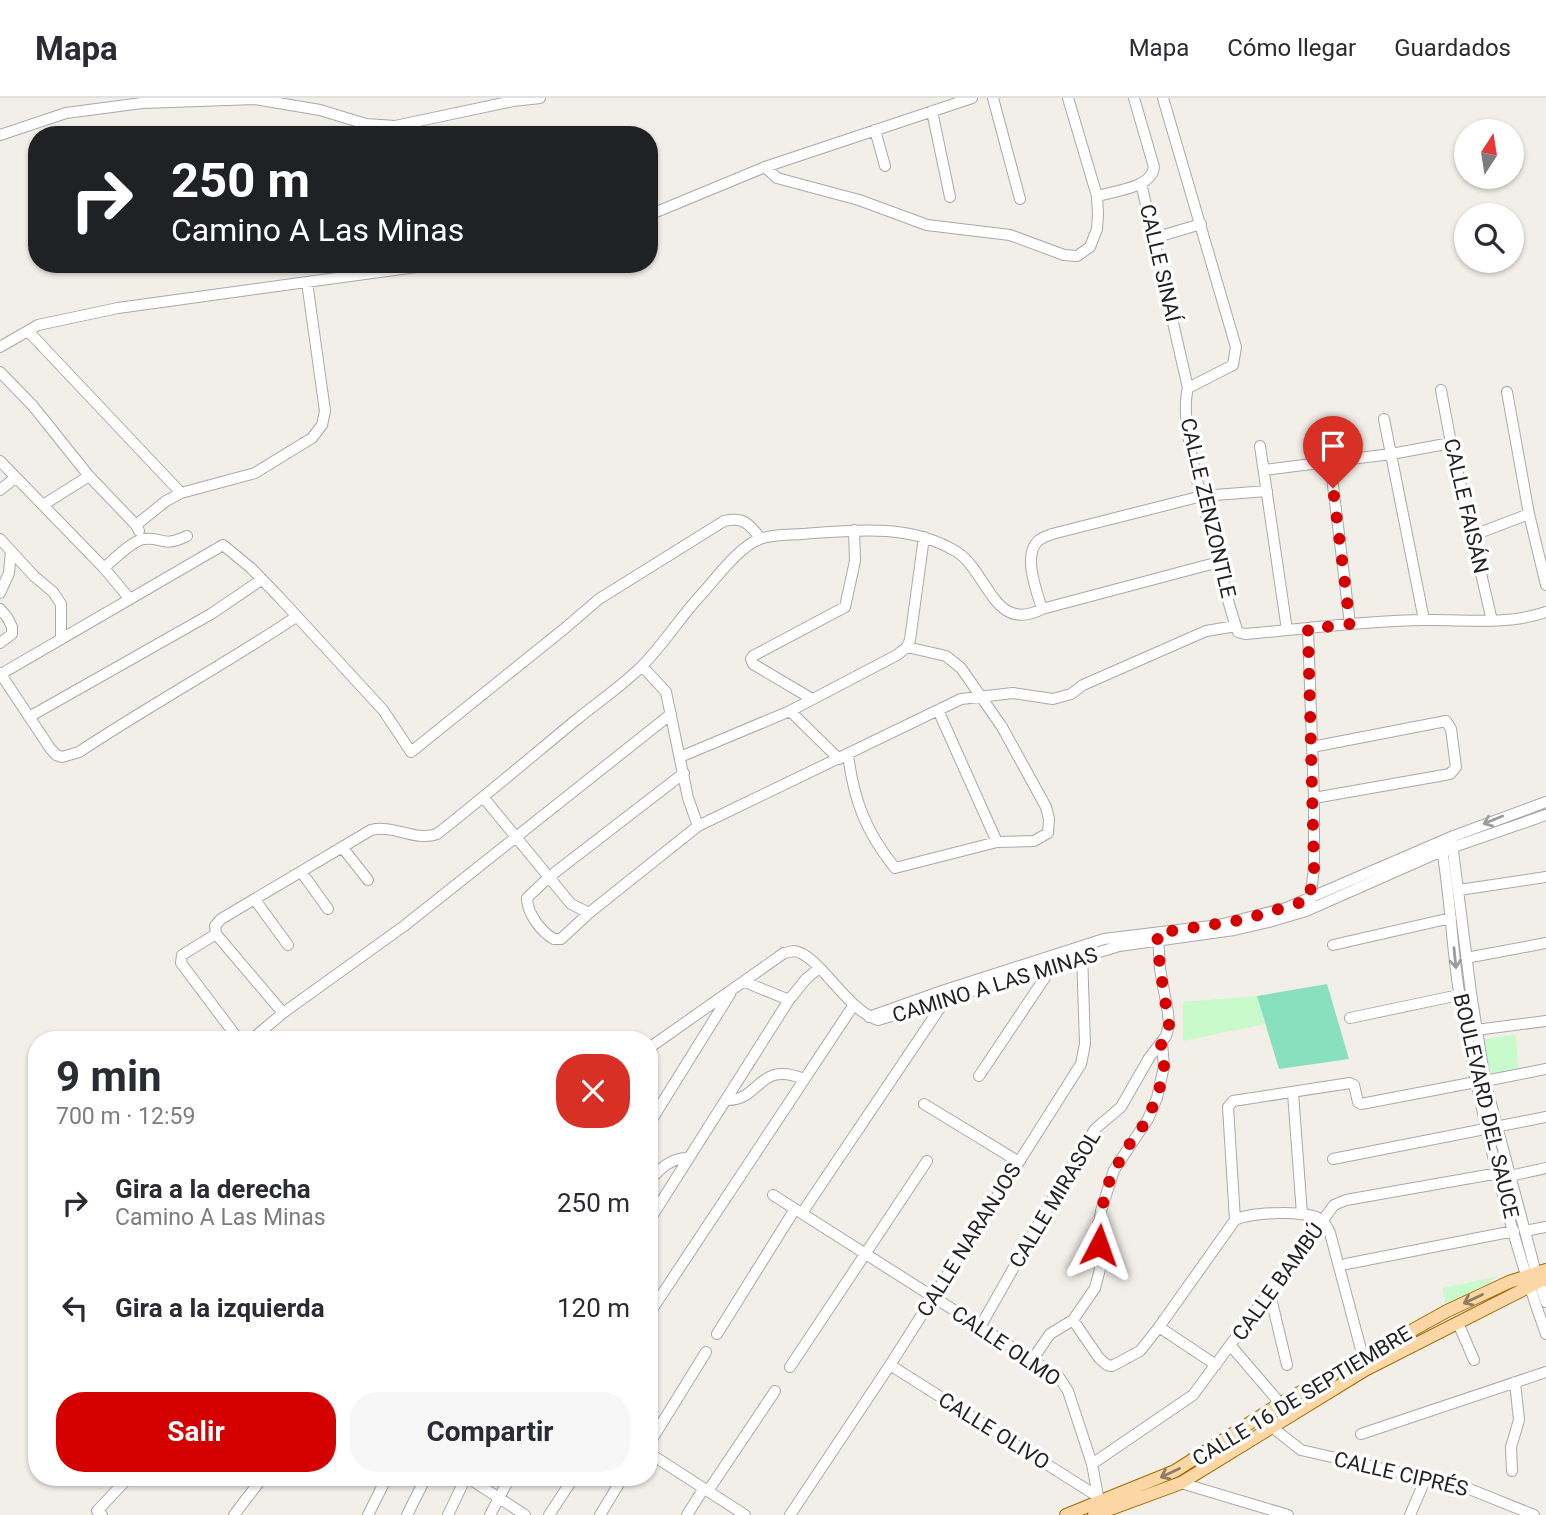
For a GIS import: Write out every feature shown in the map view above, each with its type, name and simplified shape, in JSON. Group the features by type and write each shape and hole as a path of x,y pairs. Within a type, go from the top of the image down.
{"main road":[{"name":"CALLE 16 DE SEPTIEMBRE","path":"1099,1508 1175,1471 1281,1403 1447,1311 1537,1277"},
{"name":"CALLE 16 DE SEPTIEMBRE","path":"1066,1515 1099,1508 1181,1483 1365,1370 1458,1323 1537,1277"}],"street":[{"path":"0,135 66,113 142,103 255,99 320,110 366,124 395,126 513,101 540,98"},
{"path":"658,211 765,167 972,98"},
{"path":"993,98 1020,199"},
{"path":"765,167 777,178 859,200 927,225 1010,235 1071,256 1084,253 1090,247 1097,229 1097,196 1068,98"},
{"path":"1135,98 1154,167 1150,178 1141,183"},
{"path":"1163,98 1236,351 1233,365 1188,388"},
{"path":"932,111 950,197"},
{"path":"875,130 885,166"},
{"name":"CALLE SINAÍ","path":"1097,196 1141,183 1188,388"},
{"path":"1154,238 1201,224"},
{"path":"0,347 38,325 118,308 372,273"},
{"path":"136,525 166,501 181,493 255,473 312,438 322,425 325,411 307,282"},
{"path":"28,331 181,493"},
{"path":"0,372 33,406 89,476 136,525 139,540"},
{"name":"CALLE ZENZONTLE","path":"1188,388 1185,419 1236,626"},
{"name":"CALLE FAISÁN","path":"1441,390 1492,621"},
{"path":"1507,392 1529,514 1546,585"},
{"path":"1384,419 1424,620"},
{"path":"1264,470 1391,454 1451,443"},
{"path":"1259,446 1287,630"},
{"path":"0,461 104,568 129,598"},
{"path":"1330,461 1350,624"},
{"path":"43,505 89,476"},
{"path":"0,489 15,478"},
{"path":"1042,608 1031,569 1034,547 1038,541 1052,534 1202,496 1267,491"},
{"path":"1472,536 1529,514"},
{"path":"296,617 69,756 56,755 0,673 223,545 261,580 296,617 383,710 411,752 599,599 724,521 746,521 760,538"},
{"path":"283,1013 216,934 218,922 376,829 389,829 423,837 434,836 642,666 744,548 760,538 854,530 905,532 924,537 963,556 1006,611 1025,616 1042,608 1219,562"},
{"path":"812,699 753,664 751,659 845,607 855,561 854,530"},
{"path":"104,568 139,540 170,543 187,536"},
{"path":"680,757 790,711 897,655 907,647 924,537"},
{"path":"0,540 53,592 61,604 61,639"},
{"path":"0,593 9,573 11,551"},
{"path":"29,718 211,614 261,580"},
{"path":"0,609 12,627 12,634 0,643"},
{"path":"684,773 528,895 526,900 547,934 558,940 698,826 961,699 1013,693 1047,699 1065,696 1083,685 1206,631 1236,626 1241,633 1424,620 1492,621 1546,612"},
{"path":"1308,629 1314,798 1314,868 1310,904"},
{"path":"790,711 843,757 861,813 895,868 997,842 1038,840 1048,833 1046,807 1002,727 961,668 951,658 907,647"},
{"path":"642,666 666,692 688,798 698,826"},
{"path":"938,710 997,842"},
{"path":"262,1031 404,926 671,713"},
{"path":"1312,747 1446,722 1451,729 1455,767 1450,774 1314,798"},
{"path":"483,797 571,904 589,913"},
{"path":"1447,845 1546,802"},
{"path":"1447,845 1546,814"},
{"name":"BOULEVARD DEL SAUCE","path":"1447,845 1459,890 1480,1081"},
{"name":"BOULEVARD DEL SAUCE","path":"1447,845 1459,995 1504,1175 1537,1277"},
{"name":"CAMINO A LAS MINAS","path":"853,1006 878,1020 956,986 1082,952 1310,904 1447,845"},
{"path":"342,847 368,880"},
{"path":"1314,868 1331,893"},
{"path":"302,873 328,909"},
{"path":"1459,890 1546,877"},
{"path":"255,900 288,945"},
{"path":"1333,945 1451,918"},
{"path":"216,934 184,953 180,960 232,1031"},
{"path":"1032,1360 1050,1334 1073,1321 1098,1279 1098,1221 1110,1179 1126,1149 1148,1119 1157,1098 1164,1066 1161,1044 1169,1025 1158,937"},
{"path":"1466,958 1546,943"},
{"path":"658,1042 784,953 794,951 819,968 853,1006 658,1301"},
{"name":"CAMINO A LAS MINAS","path":"898,1011 1052,967 1082,952"},
{"name":"CALLE NARANJOS","path":"790,1515 933,1298 1083,1058 1082,952"},
{"path":"979,1076 1052,967"},
{"path":"658,1206 728,1100 789,1000 819,968"},
{"path":"745,982 789,1000"},
{"path":"717,1334 956,986"},
{"path":"658,1110 731,992"},
{"path":"1350,1018 1459,995"},
{"path":"1476,1030 1546,1021"},
{"name":"CALLE MIRASOL","path":"980,1327 1095,1129 1121,1107 1149,1058 1161,1044"},
{"path":"1235,1220 1228,1105 1233,1101 1352,1083 1358,1103 1361,1104 1546,1069"},
{"path":"728,1100 742,1097 769,1076 786,1072 804,1079"},
{"path":"1293,1093 1302,1214"},
{"path":"924,1104 1018,1162"},
{"path":"1333,1159 1546,1117"},
{"path":"658,1173 674,1159 689,1158"},
{"path":"790,1367 927,1161"},
{"name":"CALLE BAMBÚ","path":"1092,1464 1193,1395 1335,1205 1346,1200 1546,1168"},
{"name":"CALLE OLMO","path":"773,1195 1059,1377 1066,1385 1092,1464 1099,1508"},
{"path":"1073,1321 1099,1358 1112,1366 1140,1350 1235,1220 1246,1215 1302,1214 1323,1221 1330,1233 1363,1357"},
{"path":"1346,1264 1546,1227"},
{"path":"1537,1277 1546,1302"},
{"path":"1537,1277 1546,1334"},
{"path":"1270,1294 1287,1365"},
{"path":"1458,1323 1474,1360"},
{"path":"1159,1327 1216,1365"},
{"path":"1231,1346 1291,1416"},
{"path":"658,1429 706,1352"},
{"name":"CALLE OLIVO","path":"890,1365 1099,1508"},
{"path":"1361,1434 1546,1372"},
{"path":"1512,1471 1511,1447 1519,1420 1515,1382"},
{"path":"687,1515 775,1391"},
{"name":"CALLE CIPRÉS","path":"1273,1428 1301,1450 1474,1491 1534,1515"},
{"path":"658,1458 745,1515"},
{"path":"1410,1515 1425,1480"},
{"path":"1181,1483 1288,1515"},
{"path":"102,1515 97,1511 121,1486"},
{"path":"234,1515 256,1486"},
{"path":"368,1515 382,1486"},
{"path":"407,1515 422,1486"},
{"path":"448,1515 462,1486"},
{"path":"479,1486 525,1515"},
{"path":"490,1515 505,1486"},
{"path":"549,1515 568,1486"},
{"path":"600,1515 618,1486"}],"green space":[{"path":"1327,984 1349,1059 1279,1069 1257,996"},
{"path":"1257,996 1265,1024 1183,1041 1183,1002"},
{"path":"1516,1035 1518,1070 1486,1078 1484,1039"},
{"path":"1499,1276 1445,1307 1443,1288"}],"route":[{"path":"1099,1245 1098,1221 1110,1179 1126,1149 1148,1119 1161,1084 1164,1066 1161,1044 1169,1025 1157,933 1242,920 1309,900 1314,868 1314,798 1308,629 1350,624 1333,488"}]}
